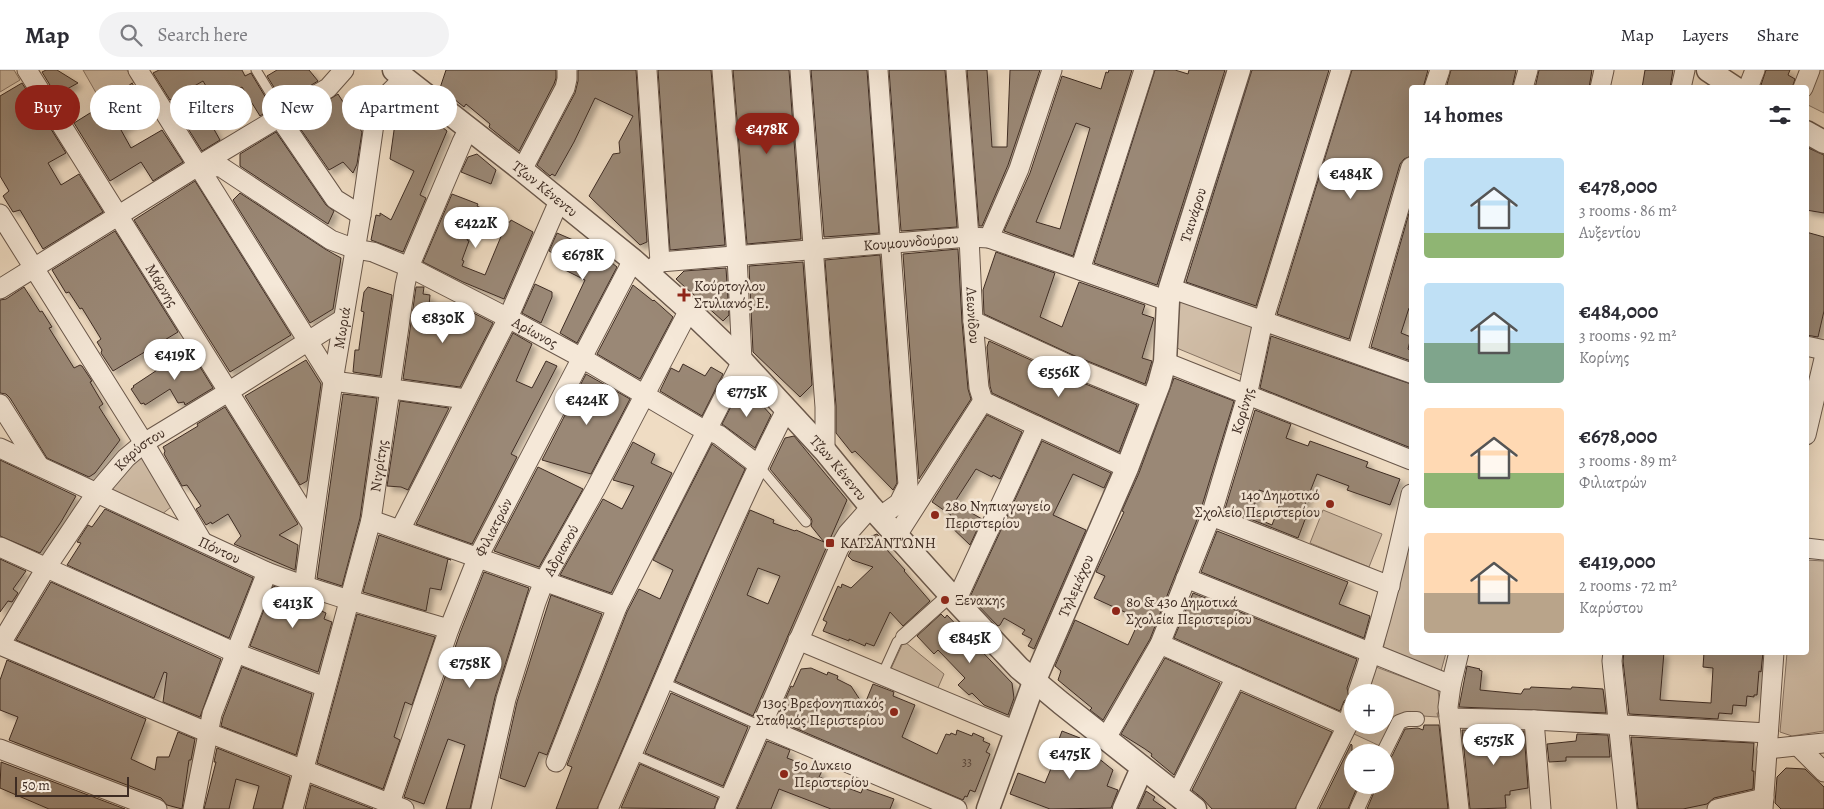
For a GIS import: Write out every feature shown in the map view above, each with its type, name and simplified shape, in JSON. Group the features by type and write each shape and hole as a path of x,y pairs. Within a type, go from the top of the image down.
{"street":[{"name":"Μάρνης","path":"27,70 312,525"},
{"path":"138,70 333,381 466,399"},
{"path":"331,85 344,70"},
{"path":"522,170 565,88 567,70"},
{"path":"647,70 647,265"},
{"path":"556,762 618,607 742,361 737,256 722,70"},
{"path":"800,70 825,407 825,451"},
{"path":"727,802 839,548 848,533 876,512 899,503 908,486 878,70"},
{"name":"Λεωνίδου","path":"956,70 969,237 973,321 979,388 983,401"},
{"path":"989,238 1019,169 1052,70"},
{"path":"1080,270 1144,70"},
{"name":"Ταινάρου","path":"1165,362 1169,295 1239,70"},
{"name":"Κορίνης","path":"1106,738 1160,644 1211,516 1248,396 1263,322 1341,70"},
{"path":"1435,85 1440,70"},
{"path":"1524,85 1528,70"},
{"path":"1601,85 1604,70"},
{"path":"1682,85 1685,70"},
{"path":"1708,70 1730,85"},
{"path":"1749,85 1755,70"},
{"path":"1804,85 1810,70"},
{"name":"Τζων Κένεντυ","path":"399,74 559,201 647,265 689,310 742,361 825,451 876,512 953,598 1019,668 1034,682 1195,809"},
{"name":"Μωριά","path":"304,586 333,381 374,124 386,96 399,74"},
{"path":"0,290 262,127"},
{"name":"Νιγρίτης","path":"293,809 371,520 409,267 469,128"},
{"path":"290,130 335,199 361,215"},
{"path":"1809,134 1824,142"},
{"name":"Αρίωνος","path":"198,166 222,166 332,240 355,249 373,252 409,267 508,318 582,358 697,426 719,435 758,465"},
{"path":"1357,353 1409,174"},
{"path":"400,530 508,318 559,201"},
{"path":"0,214 144,443 202,541"},
{"name":"Κουμουνδούρου","path":"647,265 891,243 969,237 989,238 1080,270 1263,322 1409,372"},
{"name":"Φιλιατρών","path":"394,807 450,628 477,559 582,358 647,265"},
{"name":"Αδριανού","path":"481,809 506,699 544,581 596,488 689,310"},
{"name":"Καρύστου","path":"0,645 46,568 97,492 126,458 144,443 343,319"},
{"path":"973,321 1071,366 1152,399"},
{"path":"1809,347 1824,350"},
{"path":"1809,422 1824,359"},
{"path":"1165,362 1409,459"},
{"name":"Τηλεμάχου","path":"988,809 1034,682 1128,468 1159,384 1165,362"},
{"path":"896,534 983,401 1128,468"},
{"path":"0,404 38,464"},
{"path":"608,809 662,681 758,465 786,410"},
{"path":"903,637 953,598 1037,426"},
{"name":"Πόντου","path":"0,448 38,464 266,572 349,600 450,628"},
{"path":"1361,684 1372,653 1390,586 1409,503"},
{"path":"1211,516 1390,586"},
{"path":"371,520 477,559 618,607"},
{"path":"0,547 236,654 326,687"},
{"path":"1809,548 1824,550"},
{"path":"193,809 212,714 266,572"},
{"path":"1186,578 1451,685"},
{"path":"798,640 1016,731"},
{"path":"1160,644 1236,677 1344,715"},
{"path":"0,645 209,733 394,807"},
{"path":"1458,655 1448,707 1458,809"},
{"path":"1613,655 1618,726 1627,809"},
{"path":"1717,809 1763,803 1774,655"},
{"path":"1177,794 1236,677"},
{"path":"1449,718 1534,720 1618,726 1768,741 1799,747 1824,743"},
{"path":"1388,744 1399,722 1407,719 1418,719"},
{"path":"1534,720 1541,809"},
{"path":"761,726 957,809"},
{"path":"1306,809 1344,730"},
{"path":"1799,747 1824,772"},
{"path":"0,749 157,809"},
{"path":"1124,809 1142,768"},
{"path":"1357,809 1364,794"}],"lane":[{"path":"256,70 264,85"},
{"path":"758,465 806,522"},
{"path":"882,675 898,642 903,637"},
{"path":"662,681 761,726"},
{"path":"632,754 727,802"}],"shaded area":[{"path":"0,70 14,70 20,80 0,92"},
{"path":"83,70 127,70 134,82 130,85 92,85"},
{"path":"1816,70 1824,70 1824,113 1809,106 1809,88"},
{"path":"1183,302 1252,326 1253,330 1242,375 1179,349 1173,343 1176,304"},
{"path":"141,454 171,507 161,515 110,491"},
{"path":"1323,510 1382,534 1369,567 1310,543"},
{"path":"1409,527 1409,655 1445,655 1441,671 1383,649"},
{"path":"1809,560 1824,561 1824,731 1792,736 1780,732 1787,655 1809,655"},
{"path":"905,642 944,674 937,690 890,671"},
{"path":"1376,667 1438,690 1441,713 1437,713 1438,717 1407,715 1394,730 1394,684 1371,684"},
{"path":"1354,734 1390,734 1382,744 1376,744"}],"building":[{"path":"57,70 78,83 74,85 50,85 42,72"},
{"path":"159,70 242,70 245,76 251,73 262,91 262,115 260,116 252,103 252,85 205,85 203,81 196,85 170,85 170,100 153,73"},
{"path":"277,70 309,70 318,81 311,85 273,85 267,76"},
{"path":"446,70 556,70 554,84 519,151 489,127 490,124 466,104 464,107 457,101 457,85 441,85"},
{"path":"578,70 636,70 647,242 640,245 589,196 613,154 620,153 619,142 633,116 595,98 555,176 552,174 550,176 537,165 575,93"},
{"path":"658,70 711,70 725,245 670,250"},
{"path":"733,70 789,70 801,239 747,244"},
{"path":"811,70 867,70 879,233 824,237"},
{"path":"889,70 945,70 957,227 901,231"},
{"path":"967,70 987,70 992,147 1007,147 1010,70 1040,70 1008,165 982,226 979,226"},
{"path":"1109,70 1132,70 1073,256 1004,231 1030,173 1062,76 1101,89 1106,72 1108,73","holes":["1076,123 1090,128 1060,229 1036,222"]},
{"path":"1155,70 1175,70 1188,74 1189,70 1225,70 1157,285 1094,263"},
{"path":"1252,70 1329,70 1256,306 1186,282"},
{"path":"1352,70 1428,70 1424,85 1409,85 1409,157 1400,164 1349,339 1277,314"},
{"path":"1451,70 1516,70 1513,85 1447,85"},
{"path":"1539,70 1592,70 1590,85 1536,85"},
{"path":"1645,70 1673,70 1670,85 1642,85"},
{"path":"1766,70 1790,70 1788,75 1795,79 1793,85 1761,85"},
{"path":"15,87 15,130 52,130 66,153 48,163 61,185 79,174 103,212 43,249 20,210 13,212 3,196 9,191 0,176 0,96"},
{"path":"338,94 342,100 342,130 361,130 362,132 357,164 353,173 343,162 329,170 301,130 332,130 332,98"},
{"path":"90,113 90,130 121,130 131,148 162,130 183,162 153,181 141,162 110,181 78,130 80,130 80,119"},
{"path":"189,130 214,130 220,140 202,151"},
{"path":"394,130 447,131 420,195 426,198 403,252 371,240 376,215 380,216 380,213 391,220 414,171 390,159"},
{"path":"276,132 326,205 334,211 328,224 240,166 240,154"},
{"path":"1809,148 1824,155 1824,213 1809,210"},
{"path":"477,154 496,170 491,184 461,172 468,157"},
{"path":"195,181 291,335 230,372 134,220"},
{"path":"240,193 341,258 333,309 310,323 233,200"},
{"path":"452,194 478,204 477,206 481,208 467,240 469,241 462,260 464,261 462,266 485,275 507,222 511,220 533,232 504,299 463,282 423,262"},
{"path":"1409,213 1409,308 1401,333 1409,336 1409,360 1371,347"},
{"path":"115,231 178,332 113,371 101,353 102,350 97,342 101,339 82,308 80,309 69,292 66,293 52,270"},
{"path":"557,233 583,244 585,241 617,267 577,343 560,333 585,280 565,270 568,264 554,257 556,255 549,251"},
{"path":"1809,233 1824,237 1824,311 1818,337 1809,336"},
{"path":"958,249 962,322 968,389 971,399 919,479 903,254"},
{"path":"996,252 1055,273 1040,317 1062,327 1079,282 1145,305 1142,314 1154,318 1142,358 1152,361 1145,384 1075,356 984,314 983,290"},
{"path":"880,255 897,483 893,490 855,451 852,453 836,433 836,406 825,260"},
{"path":"803,262 812,385 800,397 753,352 749,266"},
{"path":"726,268 729,315 723,321 676,279 684,271"},
{"path":"535,284 552,292 552,297 541,323 522,313"},
{"path":"633,285 673,317 640,379 597,354"},
{"path":"24,287 52,327 49,328 74,368 82,366 92,381 90,382 103,404 99,407 120,440 95,473 89,477 47,458 10,398 6,394 0,393 0,300 6,299"},
{"path":"368,287 392,295 380,376 353,372 355,350 359,350 364,312 361,311 364,292"},
{"path":"416,287 424,287 423,294 430,295 428,316 445,324 456,304 493,323 460,387 403,379"},
{"path":"513,333 532,344 516,381 532,388 546,361 557,366 511,454 517,457 472,544 416,524"},
{"path":"1271,336 1409,383 1409,447 1260,388"},
{"path":"989,341 1066,376 1137,405 1119,452 992,393 987,347"},
{"path":"189,349 213,388 185,405 184,402 178,403 170,389 145,405 144,403 141,404 131,389 133,386"},
{"path":"306,360 321,384 307,481 300,485 245,396"},
{"path":"683,364 705,376 711,367 723,374 702,416 660,391 671,368 679,372"},
{"path":"586,374 630,399 591,474 542,460"},
{"path":"1174,378 1234,401 1200,512 1150,639 1103,720 1090,710 1092,708 1058,680 1061,671 1055,666 1075,620 1128,645 1140,619 1094,598 1105,576 1096,572 1124,512 1122,511 1139,473"},
{"path":"741,387 750,392 771,415 755,448 722,424"},
{"path":"343,394 377,398 360,518 342,586 317,578"},
{"path":"400,401 449,408 408,490 401,487 387,486"},
{"path":"225,407 298,524 279,535 298,545 295,570 234,544 241,536 228,514 212,524 211,522 206,525 196,509 201,506 187,485 182,486 164,454 163,447"},
{"path":"1255,410 1291,424 1286,438 1308,446 1310,441 1368,462 1366,467 1400,479 1390,505 1347,490 1349,486 1317,474 1304,507 1309,509 1298,538 1225,509","holes":["1259,490 1282,498 1272,525 1251,516"]},
{"path":"987,415 1022,432 1000,479 976,469 954,503 982,519 970,545 946,522 951,515 932,502"},
{"path":"794,436 847,500 753,716 675,681 750,510 774,520 773,523 824,542 811,526 811,518 770,469 785,438","holes":["758,568 780,576 768,604 747,595"]},
{"path":"1042,441 1111,473 1104,488 1073,474 1053,515 1086,530 1034,649 1028,646 1032,639 1022,634 1025,630 1004,618 998,626 970,597"},
{"path":"633,442 655,454 651,463 672,473 611,593 560,575 603,499 622,509 634,486 613,480"},
{"path":"712,444 745,469 684,604 597,809 556,809 572,767 567,765 627,612 639,589 660,599 673,570 653,560"},
{"path":"0,460 76,496 40,553 0,536"},
{"path":"538,467 583,489 539,567 494,551"},
{"path":"105,509 253,578 229,638 67,565 81,543 77,542 88,525 92,527"},
{"path":"1217,531 1348,582 1339,604 1370,616 1364,638 1201,572"},
{"path":"877,534 889,548 887,550 930,601 903,626 890,612 874,646 866,643 865,646 823,631 827,622 823,620 838,586 841,588 842,584 851,588 873,567 852,560 848,556 856,542"},
{"path":"379,535 451,560 448,559 441,590 430,588 426,611 363,592"},
{"path":"0,559 26,571 13,589 18,593 12,602 8,601 0,612"},
{"path":"484,572 529,588 495,697 470,809 446,809 465,745 448,739 424,804 404,797 460,633"},
{"path":"51,582 221,659 200,717 163,702 167,673 164,672 154,698 16,640"},
{"path":"273,586 319,602 317,609 326,613 324,619 332,622 318,672 250,646"},
{"path":"1193,593 1357,659 1348,684 1344,684 1344,701 1340,711 1174,638"},
{"path":"551,595 602,614 547,755 539,752 525,787 500,778 517,702"},
{"path":"357,614 435,637 412,705 405,702 394,737 400,740 383,789 317,763"},
{"path":"941,614 945,618 947,615 1012,683 1014,698 1008,715 984,705 972,693 969,695 958,685 965,678 938,650 934,654 917,636"},
{"path":"1624,655 1664,655 1660,700 1711,703 1713,668 1703,667 1704,655 1763,655 1757,695 1754,695 1754,697 1747,696 1746,706 1733,705 1732,714 1719,713 1718,719 1629,714"},
{"path":"1165,658 1220,683 1174,775 1151,756 1152,754 1121,734"},
{"path":"7,660 146,719 131,759 155,770 157,757 169,757 178,732 195,739 191,760 189,760 182,809 167,805 161,798 9,740 18,717 0,710 0,680"},
{"path":"1467,666 1482,671 1480,690 1521,694 1524,689 1530,689 1531,687 1603,689 1606,713 1459,707"},
{"path":"242,667 312,694 296,755 221,726"},
{"path":"811,668 827,675 828,672 838,676 837,679 851,686 864,706 873,684 894,692 893,696 915,705 902,737 937,754 946,734 956,735 957,730 972,736 973,733 984,738 983,741 990,744 986,752 990,754 975,792 970,790 967,797 965,796 963,800 776,720 801,669"},
{"path":"1241,692 1332,732 1295,809 1212,809 1192,790"},
{"path":"671,693 748,727 723,786 645,753"},
{"path":"1424,725 1439,725 1448,809 1367,809 1373,794 1394,794 1394,752 1405,729 1418,728 1423,730"},
{"path":"1462,730 1524,731 1528,788 1510,791 1510,795 1505,795 1506,808 1470,809"},
{"path":"1062,731 1080,738 1078,741 1088,744 1086,749 1092,751 1113,770 1107,786 1118,790 1111,808 1050,809 1010,794 1018,773 1045,783 1055,759 1052,758"},
{"path":"1577,734 1608,735 1610,757 1566,757 1566,761 1549,762 1547,744 1576,741"},
{"path":"1631,737 1754,743 1753,789 1714,798 1707,804 1683,809 1638,809"},
{"name":"5ο Λυκειο Περιστερίου","path":"767,741 790,750 787,758 822,771 819,777 861,793 863,788 894,799 890,809 831,809 779,789 771,809 737,809"},
{"path":"217,748 290,777 282,809 253,809 259,786 236,779 229,809 204,809 216,762 214,762"},
{"path":"1344,758 1344,794 1354,794 1348,809 1319,809"},
{"path":"1,762 125,809 49,809 0,788"},
{"path":"640,764 718,798 714,809 621,808"},
{"path":"1786,768 1805,769 1824,787 1824,809 1781,809 1775,803 1777,777"},
{"path":"311,785 373,809 305,809"},
{"path":"1146,791 1155,797 1153,800 1166,809 1138,809"}],"place":[{"name":"Κούρτογλου Στυλιανός Ε.","path":"684,295"},
{"name":"14ο Δημοτικό Σχολείο Περιστερίου","path":"1330,504"},
{"name":"28ο Νηπιαγωγείο Περιστερίου","path":"935,515"},
{"name":"ΚΑΤΣΑΝΤΏΝΗ","path":"830,543"},
{"name":"Ξενακης","path":"945,600"},
{"name":"8ο & 43ο Δημοτικά Σχολεία Περιστερίου","path":"1116,611"},
{"name":"13ος Βρεφονηπιακός Σταθμός Περιστερίου","path":"894,712"},
{"name":"5ο Λυκειο Περιστερίου","path":"784,774"}]}
